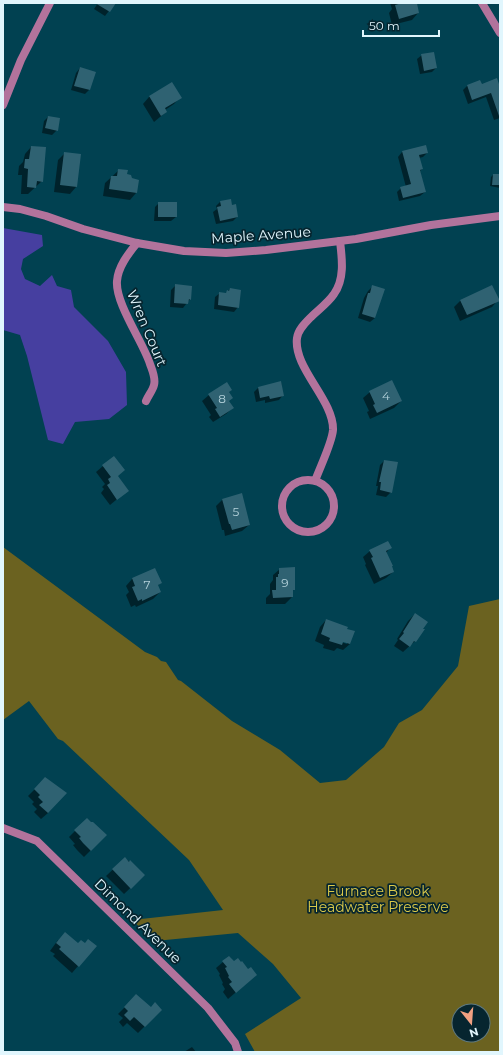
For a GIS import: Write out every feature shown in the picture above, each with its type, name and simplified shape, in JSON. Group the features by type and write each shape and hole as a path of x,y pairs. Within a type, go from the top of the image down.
{"street":[{"path":"3,105 21,60 50,3"},
{"path":"482,3 500,34"},
{"name":"Maple Avenue","path":"3,207 40,214 83,229 137,243 184,252 226,253 266,250 356,239 431,224 500,216"},
{"path":"315,481 333,431 333,421 330,412 310,378 300,357 297,346 297,336 308,320 334,294 341,273 342,256 340,241"},
{"name":"Wren Court","path":"137,243 128,253 122,264 117,280 117,287 119,296 147,356 155,379 154,385 146,401"},
{"path":"302,481 315,481 322,484 332,495 334,510 332,518 318,531 311,532 298,530 291,526 283,511 285,494 291,487 302,481"},
{"name":"Dimond Avenue","path":"3,828 37,841 208,1008 235,1043 238,1052"}],"green space":[{"name":"Furnace Brook Headwater Preserve","path":"3,547 145,652 157,657 161,661 166,662 178,680 232,721 280,750 320,783 346,780 384,747 399,723 422,710 458,666 469,606 500,599 500,1052 255,1052 245,1034 301,998 273,964 238,933 155,941 132,920 223,910 189,860 63,741 58,739 29,701 3,720"}],"shaded area":[{"path":"3,228 42,235 43,246 23,259 21,269 25,279 40,286 52,275 57,286 71,290 74,307 108,341 126,372 127,405 109,419 75,422 63,444 48,440 27,356 20,335 3,330"}],"building":[{"path":"95,3 116,3 110,12"},
{"path":"402,3 417,3 419,13 399,19 395,5"},
{"path":"434,52 437,68 424,71 421,54"},
{"path":"80,67 96,72 90,90 74,86"},
{"path":"497,78 500,87 500,116 491,93 472,100 467,85 480,80 482,84"},
{"path":"172,82 182,98 165,108 167,112 161,116 149,96"},
{"path":"48,116 60,118 58,131 45,128"},
{"path":"426,145 428,153 419,155 423,169 420,170 426,192 403,198 400,187 411,184 402,151"},
{"path":"31,146 46,147 43,182 37,181 36,188 27,187 28,169 24,168 25,159 29,159"},
{"path":"64,152 81,154 77,187 60,185"},
{"path":"118,169 128,170 127,174 131,175 132,178 139,180 137,193 109,189 111,176 117,176"},
{"path":"493,174 500,174 500,185 492,185"},
{"path":"231,199 232,205 236,204 238,217 220,221 217,207 221,206 220,201"},
{"path":"158,202 177,202 177,217 158,217"},
{"path":"175,284 192,286 191,300 189,299 188,304 174,303"},
{"path":"372,285 385,289 375,318 362,314"},
{"path":"492,285 500,301 467,315 460,300"},
{"path":"230,288 241,290 239,308 218,305 219,292 226,293"},
{"path":"392,380 402,401 377,413 369,391"},
{"path":"281,381 284,396 270,399 269,396 260,398 258,387"},
{"path":"227,382 232,390 229,392 233,398 229,401 234,408 220,417 215,409 217,408 208,394"},
{"path":"114,456 125,470 118,476 129,491 117,500 107,485 110,483 108,479 111,477 102,465"},
{"path":"384,460 398,462 392,493 380,490 381,482 379,482"},
{"path":"242,493 250,525 232,530 222,499"},
{"path":"388,541 392,548 386,551 393,566 394,572 380,578 369,550"},
{"path":"295,567 295,590 293,590 293,597 273,598 272,590 276,590 276,577 278,577 279,574 279,568"},
{"path":"155,568 162,583 158,585 161,592 142,601 142,599 138,601 132,587 135,586 132,578"},
{"path":"415,613 428,622 416,642 414,641 410,647 399,639"},
{"path":"326,619 348,627 347,629 355,631 350,644 343,642 342,645 329,641 330,638 321,634"},
{"path":"45,777 67,793 48,813 39,805 43,802 38,797 40,795 34,789"},
{"path":"87,818 107,835 91,851 74,830"},
{"path":"125,857 145,875 131,889 112,869"},
{"path":"65,932 78,943 81,940 85,943 88,939 97,946 79,967 59,949 61,947 56,943"},
{"path":"229,956 234,961 238,958 248,969 251,967 257,975 236,993 229,984 232,982 228,977 229,976 225,968 227,967 222,961"},
{"path":"136,994 151,1007 155,1002 162,1010 145,1027 134,1017 130,1021 124,1015 128,1011 124,1007"}]}
